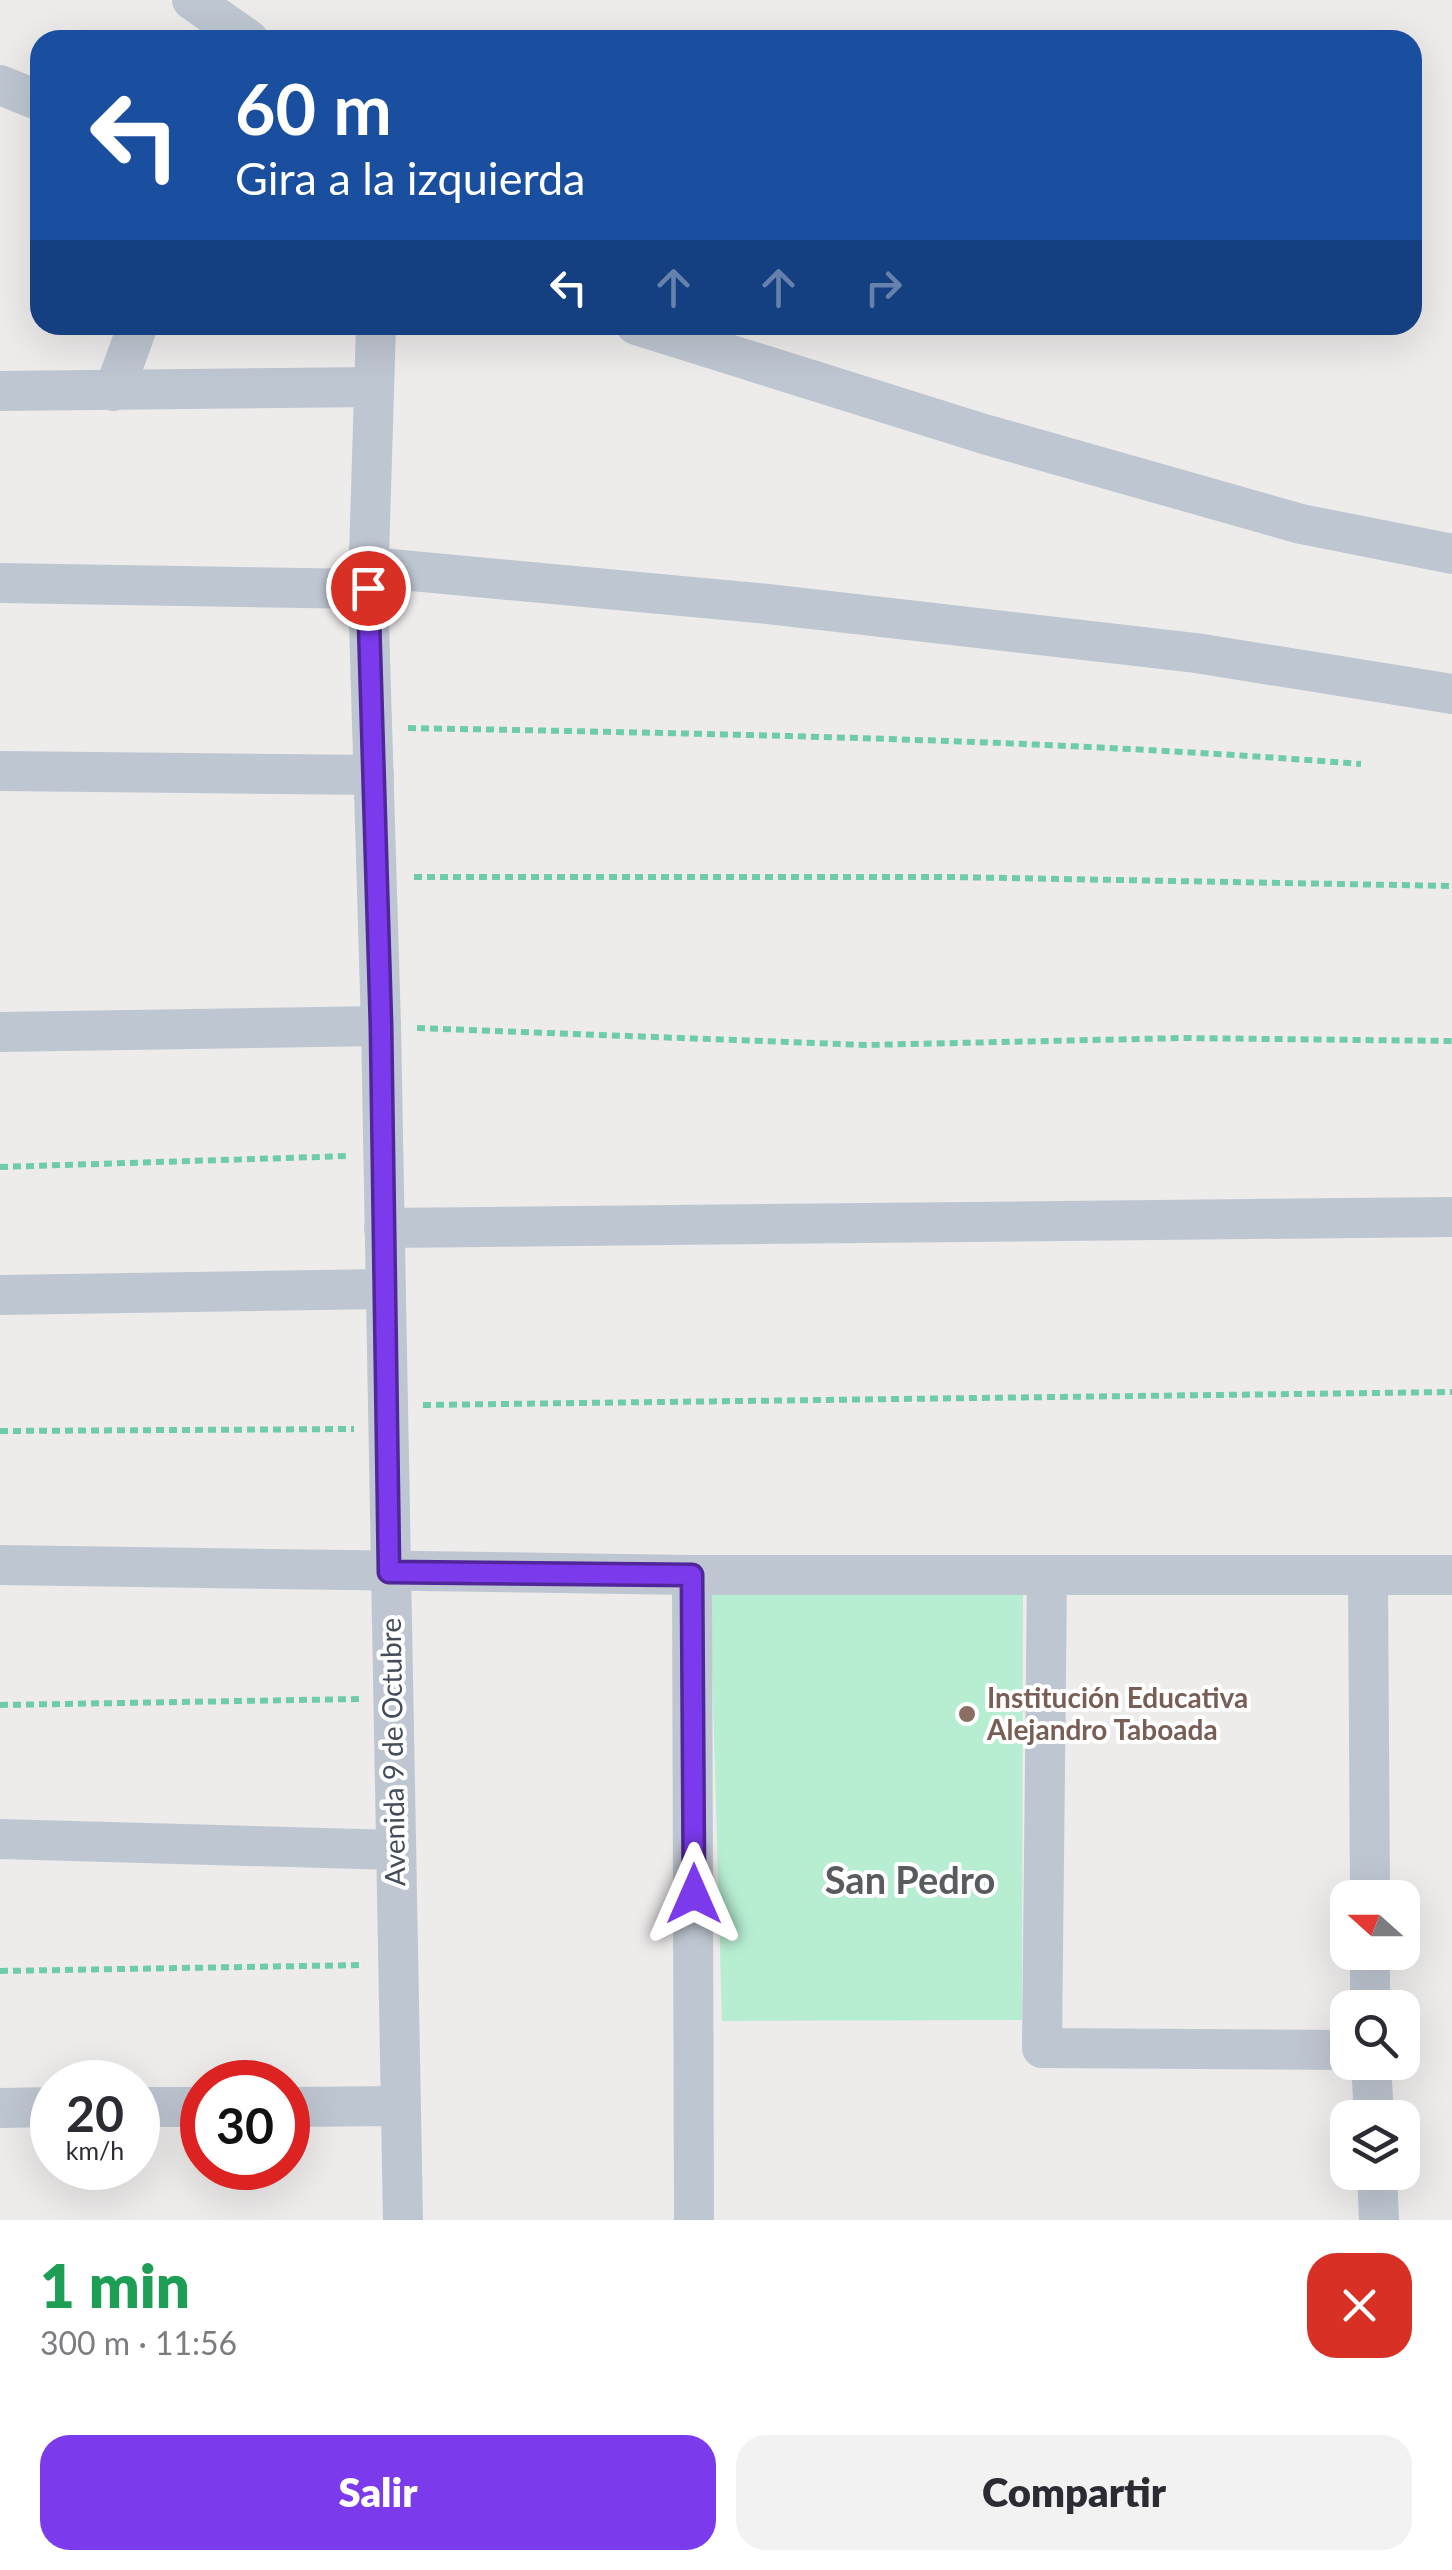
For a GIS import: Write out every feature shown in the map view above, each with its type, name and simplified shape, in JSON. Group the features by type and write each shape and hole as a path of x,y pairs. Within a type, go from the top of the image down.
{"street":[{"path":"192,0 235,30"},
{"path":"0,85 30,97"},
{"path":"114,391 134,335"},
{"name":"Avenida 9 de Octubre","path":"376,335 369,578 402,2220"},
{"path":"668,335 984,434 1301,524 1452,554"},
{"path":"0,368 71,392"},
{"path":"0,392 374,387"},
{"path":"0,583 369,578 768,604 1196,653 1452,694"},
{"path":"0,771 374,775"},
{"path":"0,1032 381,1026"},
{"path":"384,1228 1452,1216"},
{"path":"0,1295 385,1288"},
{"path":"0,1565 692,1575 1452,1575"},
{"path":"692,1575 694,2220"},
{"path":"1368,1575 1370,1880"},
{"path":"1047,1576 1042,2048 1330,2050"},
{"path":"0,1838 395,1850"},
{"path":"310,2107 401,2106"},
{"path":"0,2108 30,2108"},
{"path":"1378,2190 1380,2220"}],"path":[{"path":"373,727 896,737 1361,764"},
{"path":"378,877 951,877 1452,886"},
{"path":"381,1026 866,1045 1183,1038 1452,1040"},
{"path":"0,1167 383,1155"},
{"path":"0,1431 386,1417 1452,1392"},
{"path":"0,1704 392,1698"},
{"path":"0,1971 398,1964"}],"green space":[{"path":"1023,1591 1022,2020 722,2021 710,1594"}],"place":[{"name":"Institución Educativa Alejandro Taboada","path":"967,1714"}],"district":[{"name":"San Pedro","path":"910,1881"}],"route":[{"path":"368,588 378,877 389,1572 692,1575 694,1894"}]}
